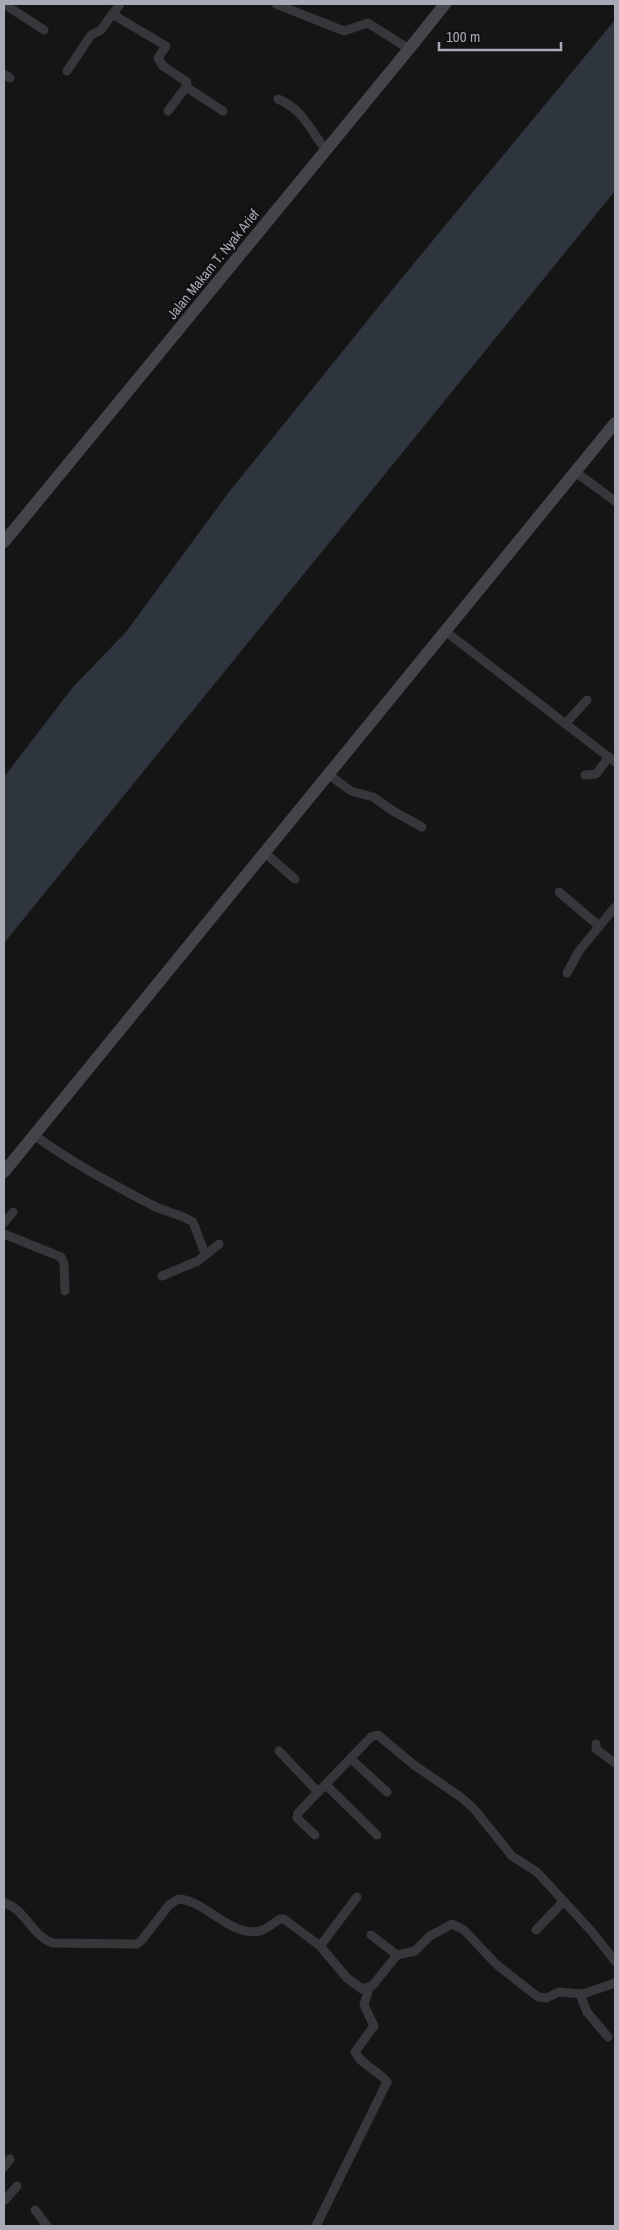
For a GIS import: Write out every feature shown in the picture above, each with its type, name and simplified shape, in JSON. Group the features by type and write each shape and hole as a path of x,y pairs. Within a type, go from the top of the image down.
{"street":[{"path":"4,4 44,30"},
{"path":"67,71 91,34 101,30 120,4"},
{"path":"276,4 344,31 351,30 362,23 368,23 409,49"},
{"name":"Jalan Makam T. Nyak Arief","path":"4,542 445,4"},
{"path":"112,14 166,46 158,58 163,66 187,82 186,87 168,111"},
{"path":"186,87 223,110"},
{"path":"278,99 298,110 326,150"},
{"path":"4,1172 265,853 583,478 615,423"},
{"path":"583,478 615,501"},
{"path":"449,634 565,724 613,758 596,774 585,774"},
{"path":"565,724 587,700"},
{"path":"332,776 351,791 373,797 393,812 410,819 422,827"},
{"path":"265,853 295,879"},
{"path":"559,892 599,926"},
{"path":"567,973 579,951 615,907"},
{"path":"34,1136 99,1178 152,1205 193,1222 205,1254"},
{"path":"4,1223 13,1212"},
{"path":"4,1234 61,1257 64,1264 64,1291"},
{"path":"162,1276 198,1261 219,1244"},
{"path":"315,1834 296,1815 371,1737 378,1735 414,1765 462,1798 474,1809 512,1856 537,1872 615,1961"},
{"path":"596,1744 596,1749 615,1763"},
{"path":"279,1752 318,1792"},
{"path":"351,1759 386,1792"},
{"path":"326,1785 378,1835"},
{"path":"320,1946 357,1897"},
{"path":"4,1903 16,1910 41,1937 53,1943 137,1944 170,1905 178,1899 188,1901 232,1926 243,1929 260,1930 278,1920 284,1920 320,1946 354,1984 362,1989 369,1988"},
{"path":"536,1930 564,1901"},
{"path":"316,2226 387,2082 382,2075 359,2059 355,2052 374,2026 364,2005 369,1988 398,1955 415,1951 430,1936 445,1927 455,1924 464,1930 496,1964 535,1995 546,1998 559,1992 580,1994 615,1983"},
{"path":"371,1935 398,1955"},
{"path":"580,1994 587,2012 608,2037"},
{"path":"4,2201 17,2186"},
{"path":"34,2210 46,2226"}],"shaded area":[{"path":"615,20 615,191 4,943 4,777 73,687 126,632 229,492 401,279"}]}
